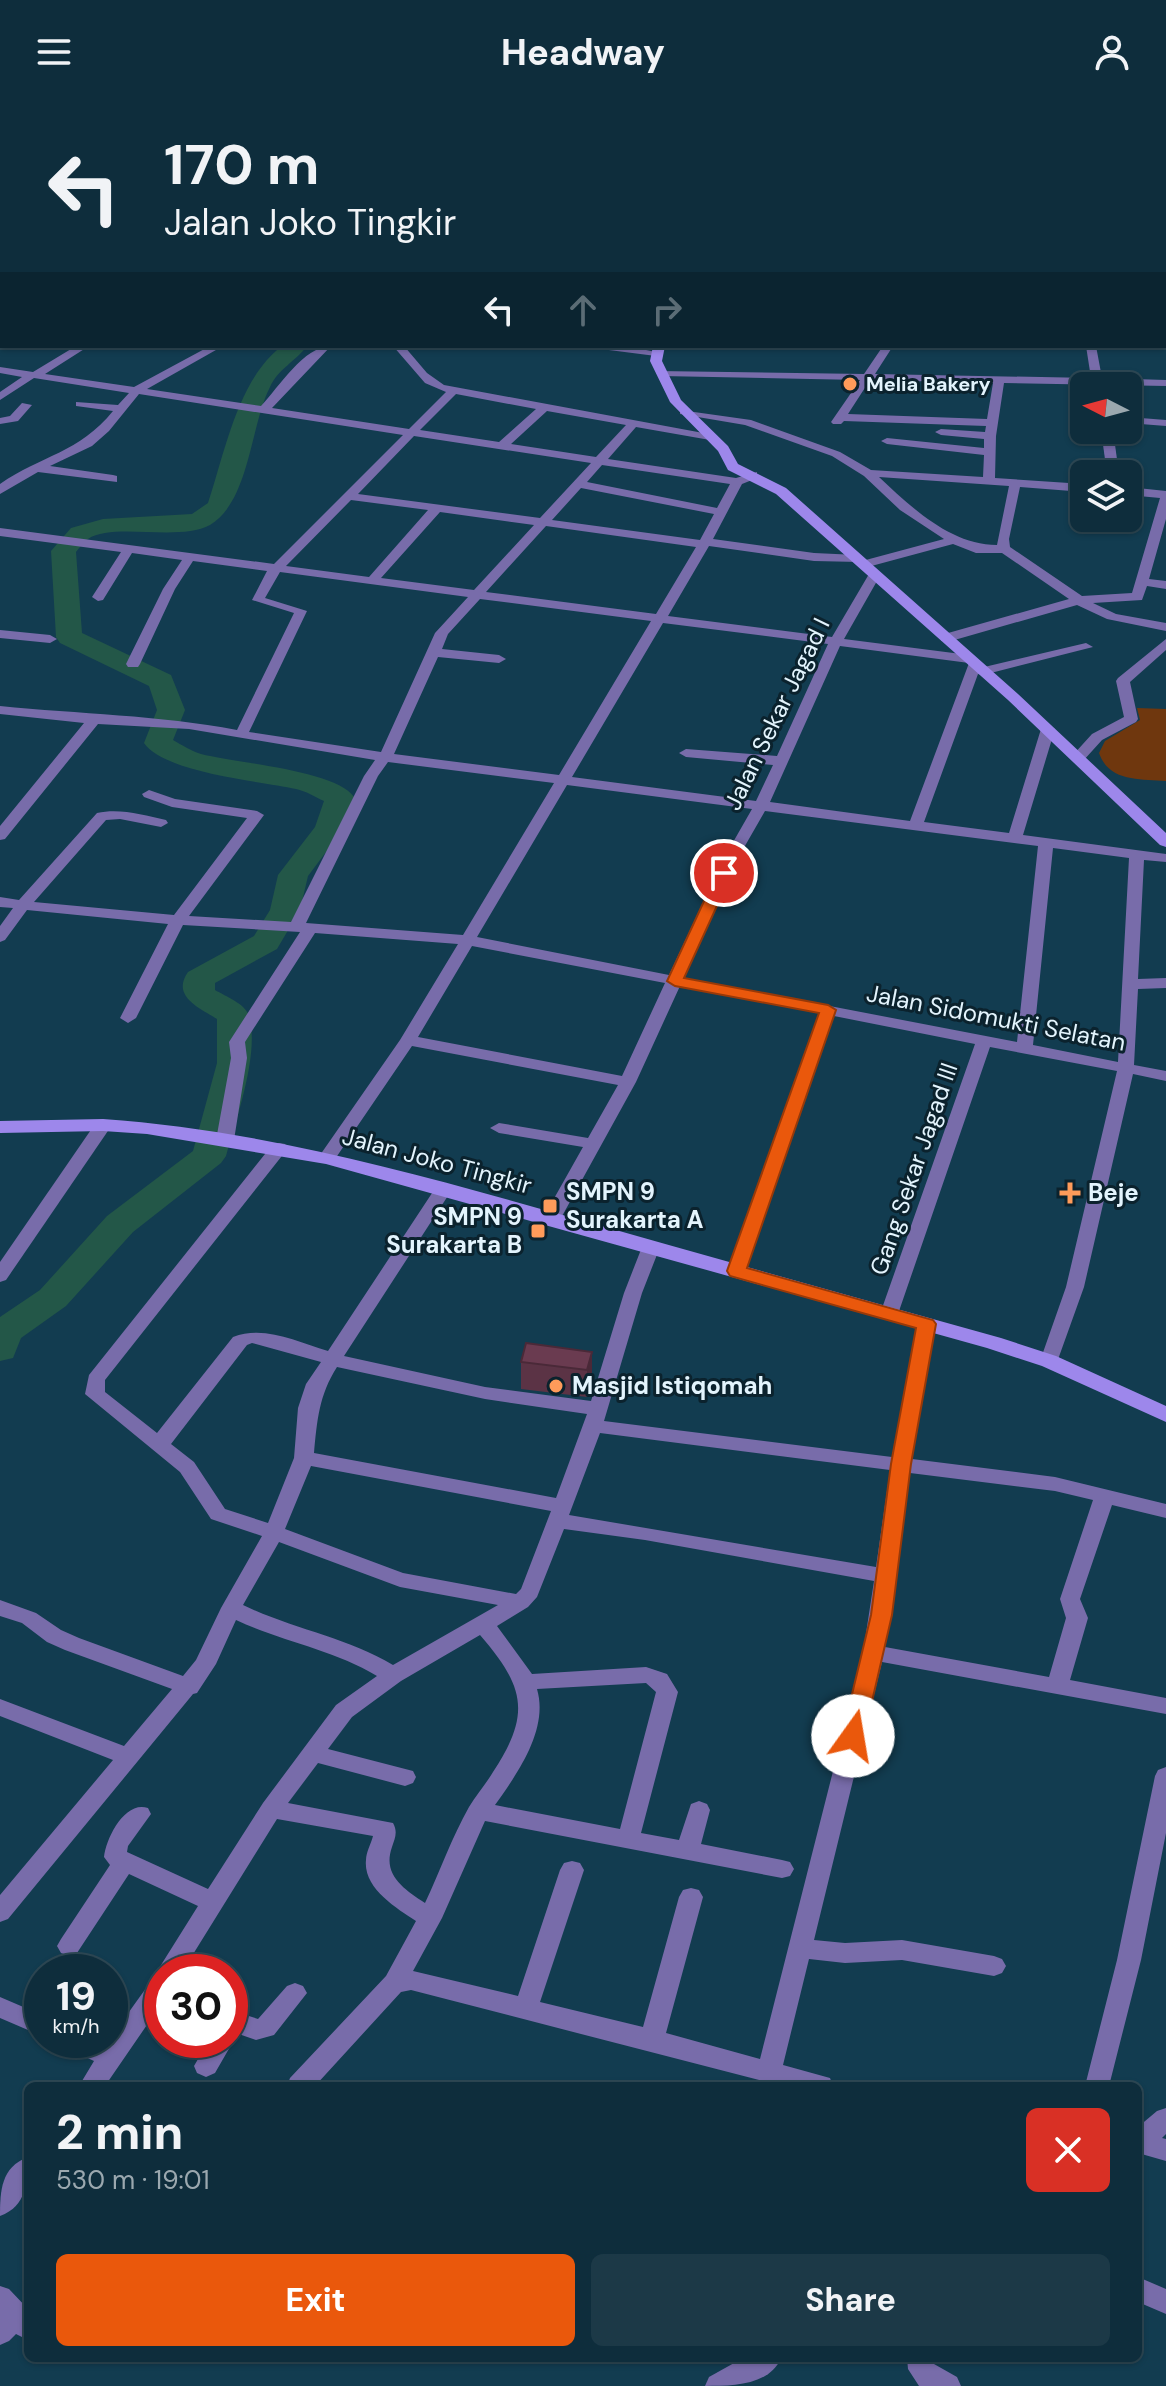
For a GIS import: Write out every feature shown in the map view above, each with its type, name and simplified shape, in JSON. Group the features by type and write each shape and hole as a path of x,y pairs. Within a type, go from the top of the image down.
{"main road":[{"path":"657,350 661,373 684,412 738,469 781,491 1048,729 1166,842"},
{"name":"Jalan Joko Tingkir","path":"0,1127 103,1125 179,1133 327,1158 552,1218 1049,1361 1165,1411"}],"street":[{"path":"268,104 283,104"},
{"path":"0,397 81,348"},
{"path":"0,490 21,475 88,444 137,390 214,348"},
{"path":"263,409 324,348"},
{"path":"400,348 432,384 543,408 710,437"},
{"path":"629,348 657,350"},
{"path":"887,348 838,421 994,423"},
{"path":"1091,348 1095,372"},
{"path":"0,370 717,477 738,469"},
{"path":"661,373 1070,383"},
{"path":"989,483 990,436 999,381"},
{"path":"1142,383 1166,383"},
{"path":"241,735 301,611 258,600 275,568 454,390"},
{"path":"80,404 121,409"},
{"path":"0,421 14,419 26,405"},
{"path":"502,446 543,408"},
{"path":"684,412 720,416 756,425 836,454 868,473 904,507 954,540 976,549 1024,544"},
{"path":"1142,421 1166,423"},
{"path":"222,1140 239,1058 237,1042 367,784 393,744 433,652 451,623 633,424"},
{"path":"934,431 990,436"},
{"path":"887,441 989,452"},
{"path":"38,468 113,479"},
{"path":"327,1158 408,1040 704,543 721,512 738,469"},
{"path":"0,471 21,475"},
{"path":"868,473 926,484 1070,487"},
{"path":"581,484 721,512"},
{"path":"1004,548 1015,484"},
{"path":"916,824 966,656 1079,600 1134,598 1144,582 1161,537 1166,496 1142,493"},
{"path":"349,496 865,566 954,540"},
{"path":"372,581 436,509"},
{"path":"0,532 941,655 1086,647"},
{"path":"98,597 129,548"},
{"path":"1004,548 1032,564 1079,600 1108,615 1166,627"},
{"path":"133,664 169,589 190,556"},
{"name":"Jalan Sekar Jagad I","path":"552,1218 628,1082 731,858 762,804 836,641 865,566"},
{"path":"1144,582 1166,585"},
{"path":"0,634 50,639"},
{"path":"1078,758 1097,737 1131,719 1123,681 1166,643"},
{"path":"433,652 499,659"},
{"path":"0,710 94,720 189,725 384,757 1166,858"},
{"path":"0,836 94,720"},
{"path":"1015,838 1048,729"},
{"path":"686,753 781,761"},
{"path":"128,1018 177,922 257,815 166,802 149,794"},
{"path":"0,937 23,905 102,816 120,815 161,823"},
{"path":"1143,855 1166,842"},
{"path":"1025,1047 1046,843"},
{"path":"1049,1361 1075,1287 1126,1067 1143,855"},
{"name":"Jalan Sidomukti Selatan","path":"0,902 177,922 296,927 466,940 1166,1076"},
{"path":"1131,984 1166,983"},
{"path":"737,1271 828,1010"},
{"path":"408,1040 628,1082"},
{"name":"Gang Sekar Jagad III","path":"889,1314 984,1040"},
{"path":"0,1276 103,1125"},
{"path":"499,1128 593,1144"},
{"path":"279,1148 96,1379 94,1389 99,1399 191,1472 212,1510 227,1518 274,1532 400,1580 521,1602"},
{"path":"0,1912 205,1664 231,1608 274,1532 304,1458 311,1395 444,1188"},
{"path":"181,1954 271,1809 344,1711 393,1675 521,1602 538,1576 596,1417 633,1293 651,1247"},
{"path":"769,2072 874,1653 901,1464 926,1324"},
{"path":"159,1445 245,1338 267,1339 333,1360 596,1417 901,1464 1055,1484 1166,1511"},
{"path":"304,1458 645,1533 887,1576"},
{"path":"1057,1687 1077,1618 1070,1599 1105,1495"},
{"path":"0,1608 29,1618 54,1636 72,1644 189,1687"},
{"path":"231,1608 268,1626 356,1653 393,1675"},
{"path":"303,2082 394,1983 430,1918 478,1811 520,1744 530,1706 525,1682 483,1624"},
{"path":"874,1653 1166,1706"},
{"path":"525,1682 646,1675 655,1677 666,1686 629,1837"},
{"path":"0,1707 129,1757"},
{"path":"312,1753 405,1777"},
{"path":"1098,2082 1129,1960 1156,1872 1166,1776"},
{"path":"271,1809 385,1829 377,1857 378,1871 392,1890 430,1918"},
{"path":"688,1850 699,1810"},
{"path":"478,1811 629,1837 782,1869"},
{"path":"140,1814 114,1850 115,1857 213,1902"},
{"path":"69,1946 124,1862"},
{"path":"526,2008 572,1870"},
{"path":"652,2040 691,1897"},
{"path":"802,1949 845,1953 902,1950 994,1966"},
{"path":"394,1983 411,1980 806,2082"},
{"path":"248,2029 265,2028 295,1993"},
{"path":"0,2007 24,2018"},
{"path":"128,2035 144,2012"},
{"path":"94,2082 112,2058"},
{"path":"206,2066 211,2058"},
{"path":"1142,2139 1166,2119"},
{"path":"1142,2143 1166,2150"},
{"path":"0,2204 24,2173"},
{"path":"1142,2291 1166,2302"},
{"path":"719,2386 761,2362"},
{"path":"920,2362 925,2376 947,2386"}],"shaded area":[{"path":"1137,708 1166,709 1166,781 1118,774 1110,769 1099,753 1105,741 1140,720"}],"building":[{"path":"526,1343 592,1352 587,1370 521,1362"}],"waterway":[{"path":"0,1349 3,1333 53,1298 120,1224 209,1156 234,1063 233,1015 199,994 199,979 266,942 285,910 293,875 329,828 340,797 308,783 190,760 158,743 171,710 161,681 69,637 63,551 80,533 103,526 153,526 199,521 219,506 259,385 280,358 293,348"}],"place":[{"name":"Melia Bakery","path":"850,384"},
{"name":"Beje","path":"1070,1193"},
{"name":"SMPN 9 Surakarta A","path":"550,1206"},
{"name":"SMPN 9 Surakarta B","path":"538,1231"},
{"name":"Masjid Istiqomah","path":"556,1386"}],"route":[{"path":"724,873 675,981 828,1010 737,1271 926,1324 901,1464 882,1615 853,1736"}]}
